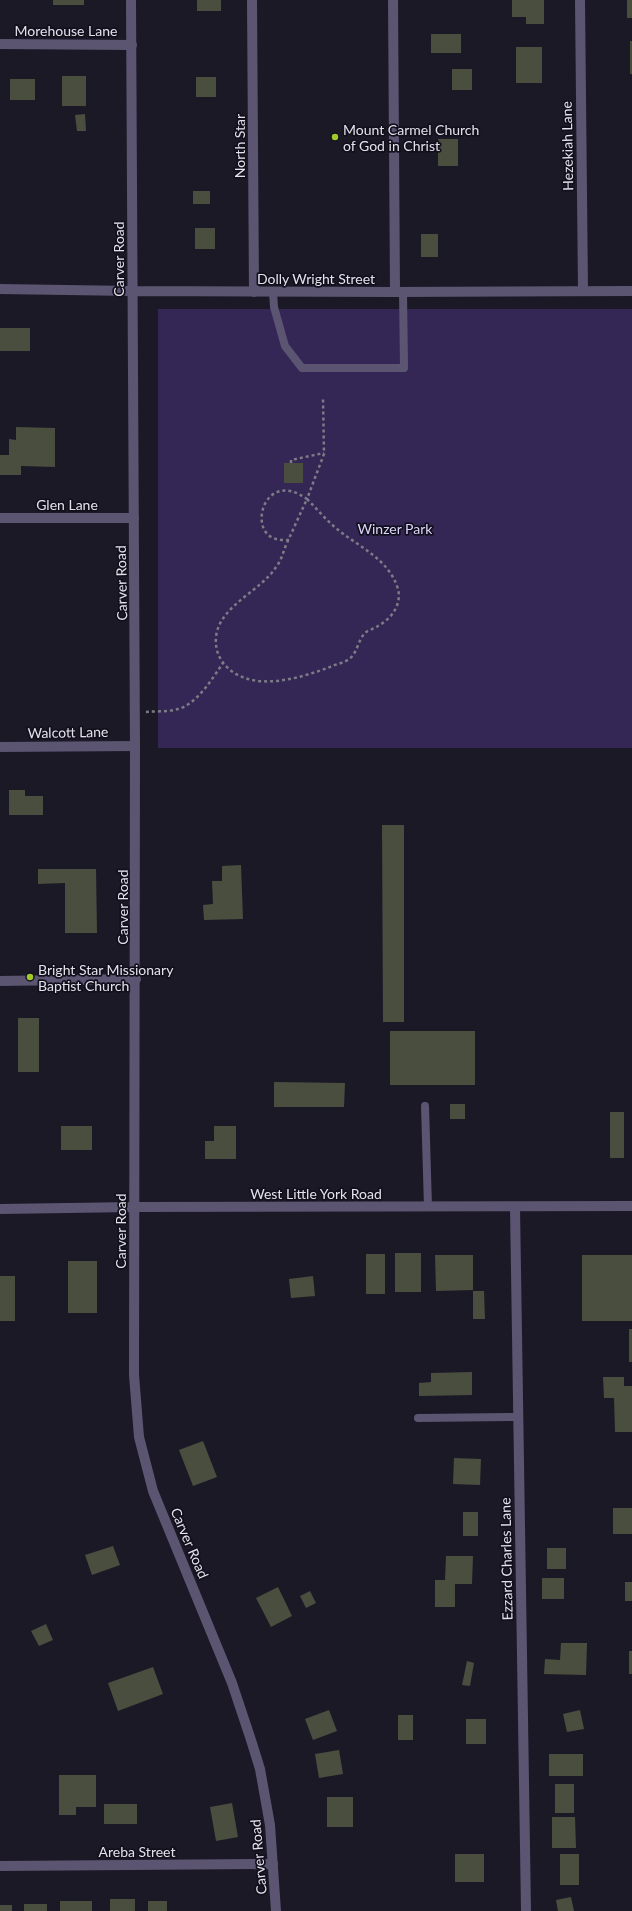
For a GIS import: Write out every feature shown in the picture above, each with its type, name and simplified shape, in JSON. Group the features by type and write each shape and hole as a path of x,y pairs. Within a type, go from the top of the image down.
{"street":[{"name":"Carver Road","path":"131,0 136,746 134,1207 134,1381 136,1409 145,1464 153,1491 243,1712 260,1769 270,1825 276,1911"},
{"name":"North Star","path":"252,0 254,292"},
{"path":"393,0 399,292"},
{"name":"Hezekiah Lane","path":"580,0 583,292"},
{"name":"Morehouse Lane","path":"0,44 132,45"},
{"name":"Dolly Wright Street","path":"0,288 254,292 632,291"},
{"name":"Glen Lane","path":"0,518 134,518"},
{"name":"Walcott Lane","path":"0,747 136,746"},
{"path":"0,980 136,979"},
{"name":"West Little York Road","path":"0,1209 134,1207 632,1206"},
{"name":"Ezzard Charles Lane","path":"515,1207 526,1911"},
{"name":"Areba Street","path":"0,1866 273,1864"}],"lane":[{"path":"273,292 274,307 285,346 302,368 404,368 399,292"},
{"path":"425,1106 428,1207"},
{"path":"418,1418 518,1417"}],"path":[{"path":"289,540 276,539 267,534 262,523 262,511 265,502 274,494 285,490 297,492 308,499 337,530 366,548 378,558 398,590 397,607 389,618 379,626 365,633 350,659 302,676 277,680 245,679 236,674 223,663 216,648 218,627 236,604 265,579 276,567 289,540 308,499 324,453 323,398"},
{"path":"291,463 291,460 324,453"},
{"path":"135,712 170,710 184,707 193,700 223,663"}],"green space":[{"name":"Winzer Park","path":"158,309 632,309 632,748 158,748"}],"building":[{"path":"53,0 84,0 84,5 53,5"},
{"path":"197,0 221,0 221,11 197,11"},
{"path":"512,0 544,0 544,24 526,24 526,17 512,17"},
{"path":"627,0 632,0 632,18 627,18"},
{"path":"431,34 461,34 461,53 431,53"},
{"path":"630,41 632,41 632,74 630,74"},
{"path":"516,47 542,47 542,83 516,83"},
{"path":"452,69 472,69 472,90 452,90"},
{"path":"62,76 86,76 86,106 62,106"},
{"path":"196,77 216,77 216,97 196,97"},
{"path":"10,79 35,79 35,100 10,100"},
{"path":"85,114 86,131 77,131 75,115"},
{"path":"438,139 458,139 458,166 438,166"},
{"path":"193,191 210,191 210,204 193,204"},
{"path":"195,228 215,228 215,249 195,249"},
{"path":"421,234 438,234 438,257 421,257"},
{"path":"0,328 30,328 30,351 0,351"},
{"path":"16,427 55,428 55,467 21,466 21,475 0,475 0,455 9,455 9,439 16,440"},
{"path":"284,463 303,463 303,483 284,483"},
{"path":"9,790 25,790 25,796 43,796 43,815 9,815"},
{"path":"382,825 404,825 404,1022 383,1022"},
{"path":"241,865 243,919 204,920 203,905 213,904 212,881 222,881 222,866"},
{"path":"38,869 96,869 97,933 65,933 65,883 38,884"},
{"path":"18,1018 39,1018 39,1072 18,1072"},
{"path":"390,1031 475,1031 475,1085 390,1085"},
{"path":"274,1082 345,1083 344,1107 274,1107"},
{"path":"450,1104 465,1104 465,1119 450,1119"},
{"path":"610,1112 624,1112 624,1158 610,1158"},
{"path":"61,1126 92,1126 92,1150 61,1150"},
{"path":"214,1126 236,1126 236,1159 205,1159 205,1141 214,1141"},
{"path":"395,1253 421,1253 421,1292 395,1292"},
{"path":"366,1254 385,1254 385,1294 366,1294"},
{"path":"435,1255 473,1255 473,1290 436,1291"},
{"path":"582,1255 632,1255 632,1321 582,1321"},
{"path":"68,1261 97,1261 97,1313 68,1313"},
{"path":"0,1276 15,1276 15,1321 0,1321"},
{"path":"313,1276 315,1296 291,1298 289,1279"},
{"path":"473,1291 484,1291 485,1319 473,1319"},
{"path":"629,1329 632,1329 632,1362 629,1362"},
{"path":"472,1372 472,1395 419,1396 419,1383 431,1382 431,1373"},
{"path":"603,1377 624,1377 624,1386 632,1386 632,1432 615,1432 614,1398 604,1398"},
{"path":"203,1441 217,1477 193,1486 179,1450"},
{"path":"454,1458 481,1459 480,1485 453,1484"},
{"path":"613,1508 632,1508 632,1534 613,1534"},
{"path":"463,1512 478,1512 478,1536 463,1536"},
{"path":"113,1546 120,1565 92,1575 85,1555"},
{"path":"547,1548 566,1548 566,1569 547,1569"},
{"path":"446,1556 473,1556 472,1584 455,1584 455,1607 435,1607 435,1580 445,1580"},
{"path":"542,1578 564,1578 564,1599 542,1599"},
{"path":"625,1582 632,1582 632,1601 625,1601"},
{"path":"278,1587 292,1616 271,1627 256,1598"},
{"path":"310,1591 316,1603 306,1608 300,1596"},
{"path":"46,1624 53,1640 39,1646 31,1631"},
{"path":"561,1643 587,1643 586,1675 544,1674 545,1659 560,1660"},
{"path":"629,1651 632,1651 632,1674 629,1674"},
{"path":"467,1661 474,1663 470,1686 462,1685"},
{"path":"153,1667 163,1694 118,1711 108,1683"},
{"path":"329,1710 337,1731 313,1740 305,1719"},
{"path":"580,1710 584,1729 567,1732 563,1714"},
{"path":"398,1715 413,1715 413,1740 398,1740"},
{"path":"466,1719 486,1719 486,1744 466,1744"},
{"path":"339,1750 343,1774 319,1778 315,1754"},
{"path":"549,1754 583,1754 583,1776 549,1776"},
{"path":"59,1775 96,1775 96,1807 76,1807 76,1815 59,1815"},
{"path":"555,1784 574,1784 574,1813 555,1813"},
{"path":"327,1797 353,1797 353,1827 327,1827"},
{"path":"232,1803 238,1837 216,1841 210,1807"},
{"path":"104,1804 137,1804 137,1824 104,1824"},
{"path":"552,1817 575,1817 576,1848 552,1848"},
{"path":"455,1854 484,1854 484,1882 455,1882"},
{"path":"560,1854 579,1854 579,1885 560,1885"},
{"path":"571,1897 574,1911 558,1911 556,1900"},
{"path":"110,1899 135,1899 135,1911 110,1911"},
{"path":"60,1901 92,1901 92,1911 60,1911"},
{"path":"148,1901 167,1901 167,1911 148,1911"},
{"path":"24,1904 47,1904 47,1911 24,1911"},
{"path":"0,1905 12,1905 12,1911 0,1911"}],"place":[{"name":"Mount Carmel Church of God in Christ","path":"335,137"},
{"name":"Bright Star Missionary Baptist Church","path":"30,977"}]}
